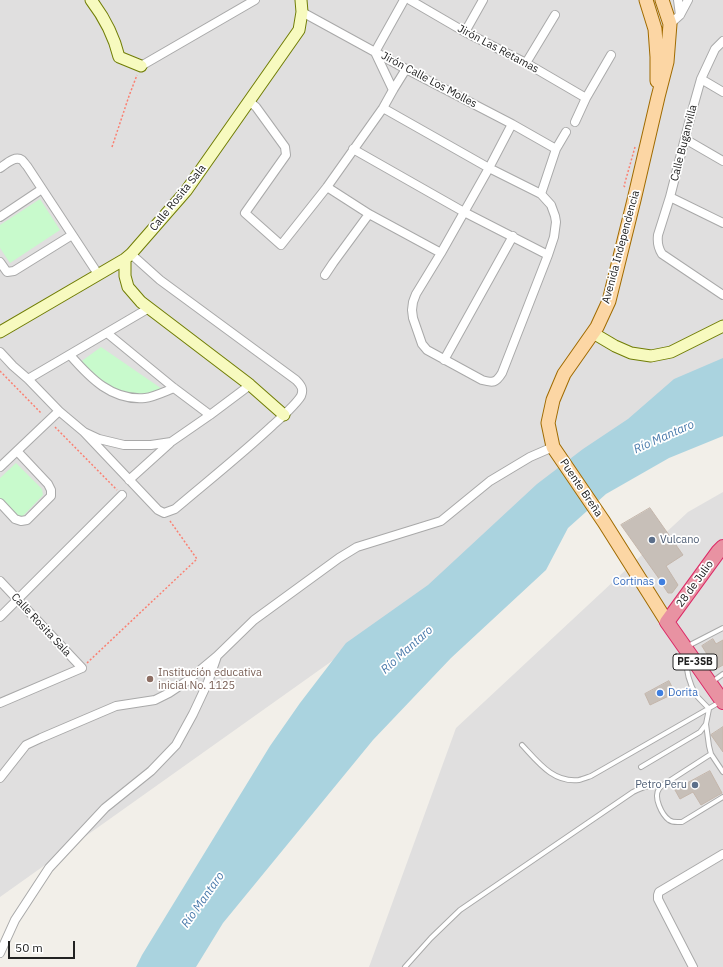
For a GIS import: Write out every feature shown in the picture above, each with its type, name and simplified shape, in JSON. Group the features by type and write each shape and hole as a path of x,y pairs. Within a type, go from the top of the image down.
{"highway":[{"name":"28 de Julio","path":"667,622 723,547"},
{"name":"PE-3SB","path":"667,622 723,702"}],"main road":[{"name":"Avenida Independencia","path":"646,0 654,29 657,57 658,97"},
{"name":"Avenida Independencia","path":"555,451 548,423 553,400 564,374 597,327 609,301 667,62 670,24 662,0"},
{"name":"Puente Breña","path":"555,451 604,522 667,622"}],"street":[{"path":"91,0 104,18 110,30 116,43 119,57 141,66 255,0"},
{"name":"Calle Rosita Sala","path":"0,332 128,256 186,191 299,30 302,12 301,0"},
{"path":"393,90 375,52 404,0"},
{"name":"Jirón Las Retamas","path":"410,0 465,32 526,63 586,98"},
{"path":"465,32 483,0"},
{"path":"678,0 680,15"},
{"path":"670,24 680,15 688,0"},
{"name":"Jirón Calle Los Molles","path":"302,12 556,149"},
{"path":"526,63 555,15"},
{"name":"Calle Buganvilla","path":"723,41 715,49 701,79 657,242 662,254 723,295"},
{"path":"575,122 586,98 611,55"},
{"path":"249,101 256,107 286,147 286,155 246,213 281,245 327,187 383,108 406,69"},
{"path":"701,79 723,92"},
{"path":"383,108 489,168 541,194 551,205 556,222 554,237 548,255 502,373 494,382 488,382 444,360 428,350 422,344 413,318 412,310 416,294 441,253 489,168 512,124"},
{"path":"541,194 556,149 566,132"},
{"path":"685,139 723,161"},
{"path":"353,149 464,212 548,255"},
{"path":"0,168 12,159 22,160 98,274"},
{"path":"327,187 369,214 441,253"},
{"path":"0,217 42,189"},
{"path":"670,197 723,222"},
{"path":"325,275 369,214"},
{"path":"0,262 7,272 14,271 72,235"},
{"path":"444,360 513,236"},
{"path":"0,352 59,411 84,432 158,510 164,512 175,509 249,448 284,415 300,397 302,391 301,384 128,256 125,276 128,287 141,302 250,385 284,415"},
{"path":"28,379 149,308"},
{"path":"593,333 631,354 651,356 671,352 723,326"},
{"path":"107,333 174,388 210,415"},
{"path":"70,355 84,371 104,388 116,394 130,398 146,398 174,388"},
{"path":"129,480 171,442 250,385"},
{"path":"0,467 59,411"},
{"path":"84,432 100,439 124,445 151,445 171,442"},
{"path":"0,778 26,745 116,706 155,700 169,693 187,681 217,656 254,620 339,558 357,547 441,521 490,481 530,457 555,451"},
{"path":"0,504 15,519 21,521 27,520 51,496 51,490 48,484 17,452"},
{"path":"0,617 122,495"},
{"name":"Calle Rosita Sala","path":"0,581 82,668"},
{"path":"0,953 15,920 49,868 105,808 151,771 176,745 208,682 217,656"},
{"path":"0,703 82,668"},
{"path":"693,967 660,903 658,896 659,892 723,854"}],"lane":[{"path":"710,709 696,695 690,681 686,668 685,647 723,628"},
{"path":"710,684 723,674"},
{"path":"522,745 548,772 568,780 580,780 591,776 723,702"},
{"path":"641,767 700,732 706,724 710,709"},
{"path":"706,724 711,754 723,772"},
{"path":"711,754 658,789 658,804 670,821 682,822 723,797"},
{"path":"405,967 431,938 460,910 633,792 650,785 663,785"}],"path":[{"path":"112,148 129,96 141,66"},
{"path":"0,371 122,495"},
{"path":"82,668 197,559 164,512"}],"shaded area":[{"path":"0,0 723,0 723,383 0,897"},
{"path":"723,492 723,967 369,967 456,728 688,512"}],"green space":[{"path":"40,199 60,230 10,263 0,248 0,225"},
{"path":"101,347 165,391 149,396 133,396 124,395 108,388 79,363"},
{"path":"16,463 42,489 43,495 23,516 16,517 0,499 0,478"}],"water":[{"name":"Río Mantaro","path":"723,358 723,436 669,458 606,494 568,528 546,570 451,658 373,740 223,923 196,967 136,967 270,746 300,703 346,643 428,585 537,484 583,449 628,419 674,379"}],"building":[{"name":"Vulcano","path":"650,508 683,555 666,566 678,585 672,593 668,593 621,525"},
{"path":"713,639 716,644 723,640 723,665 716,669 702,646"},
{"name":"Dorita","path":"669,681 675,693 650,705 645,694"},
{"path":"723,727 723,752 711,735"},
{"path":"710,771 722,793 701,805 693,792 680,799 675,790"}],"place":[{"name":"Vulcano","path":"652,540"},
{"name":"Cortinas","path":"662,582"},
{"name":"Institución educativa inicial No. 1125","path":"150,679"},
{"name":"Dorita","path":"660,693"},
{"name":"Petro Peru","path":"695,785"}]}
